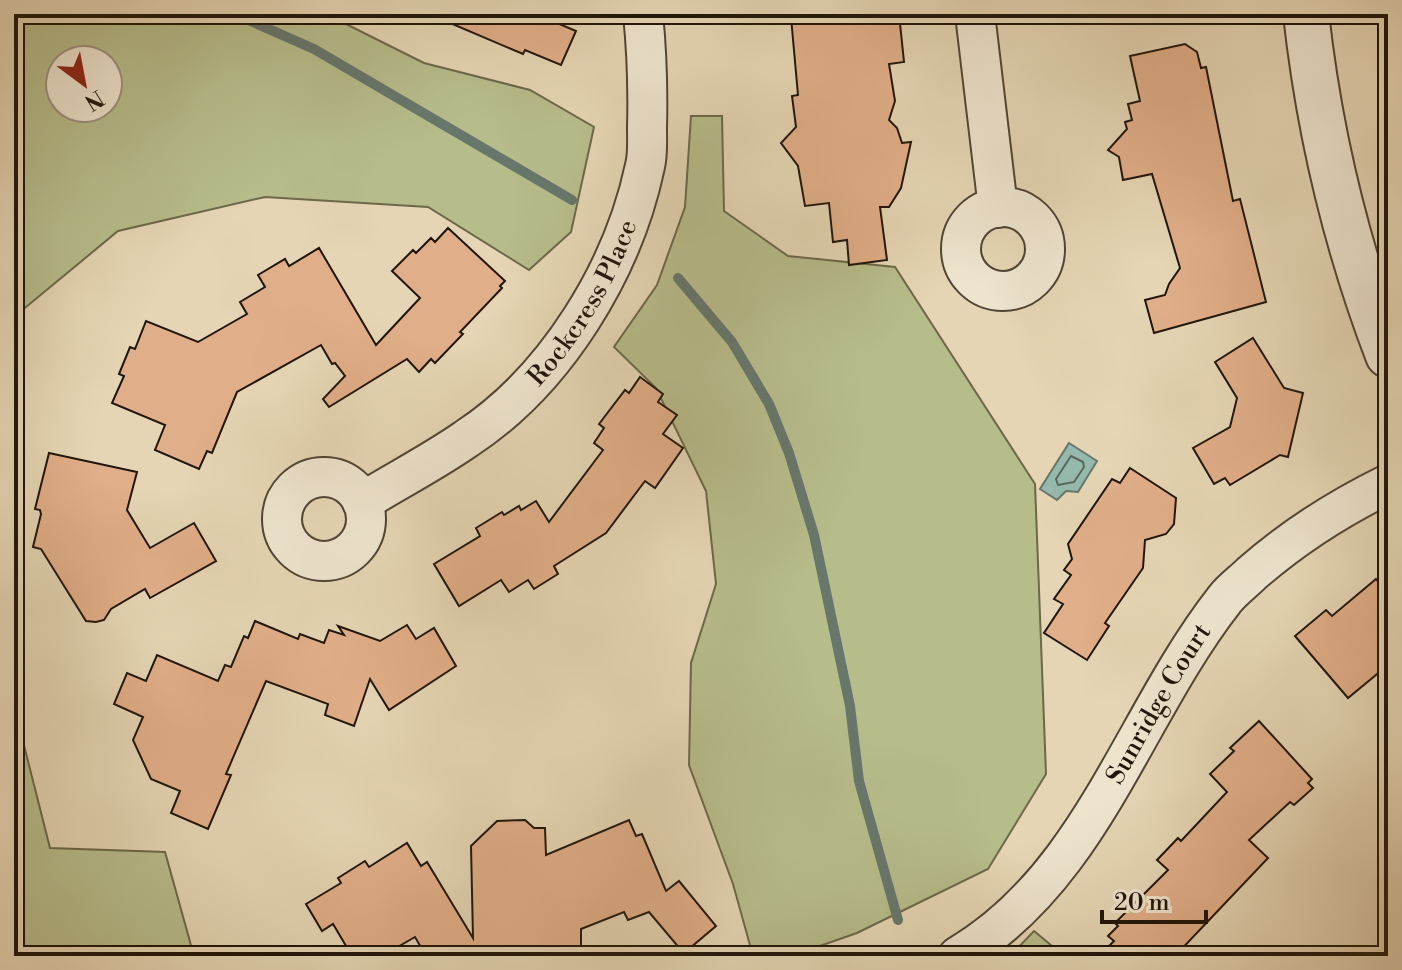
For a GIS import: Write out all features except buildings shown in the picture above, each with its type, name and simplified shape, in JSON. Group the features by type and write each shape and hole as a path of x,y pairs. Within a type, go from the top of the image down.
{"street":[{"name":"Rockcress Place","path":"362,502 468,438 529,387 568,338 600,290 624,237 646,164 649,71 643,14"},
{"path":"975,14 998,208"},
{"path":"1306,14 1320,110 1339,201 1388,355"},
{"name":"Sunridge Court","path":"958,956 1002,924 1047,881 1077,842 1189,651 1226,596 1278,551 1351,502 1388,484"}],"green space":[{"path":"14,14 326,14 424,63 530,90 594,127 571,232 529,270 428,207 265,197 118,231 14,317"},
{"path":"691,116 722,116 724,211 788,256 895,267 1035,484 1046,774 988,869 857,933 791,956 753,956 733,884 689,765 691,663 716,584 706,491 656,388 614,347 657,285 685,207"},
{"path":"14,706 50,848 165,852 194,956 14,956"},
{"path":"1034,931 1064,956 1010,956"}],"water":[{"path":"1069,443 1097,461 1078,492 1066,491 1057,500 1040,489"}],"waterway":[{"path":"235,14 314,49 572,200"},
{"path":"678,278 732,342 769,404 789,453 814,535 850,706 859,781 898,920"}]}
